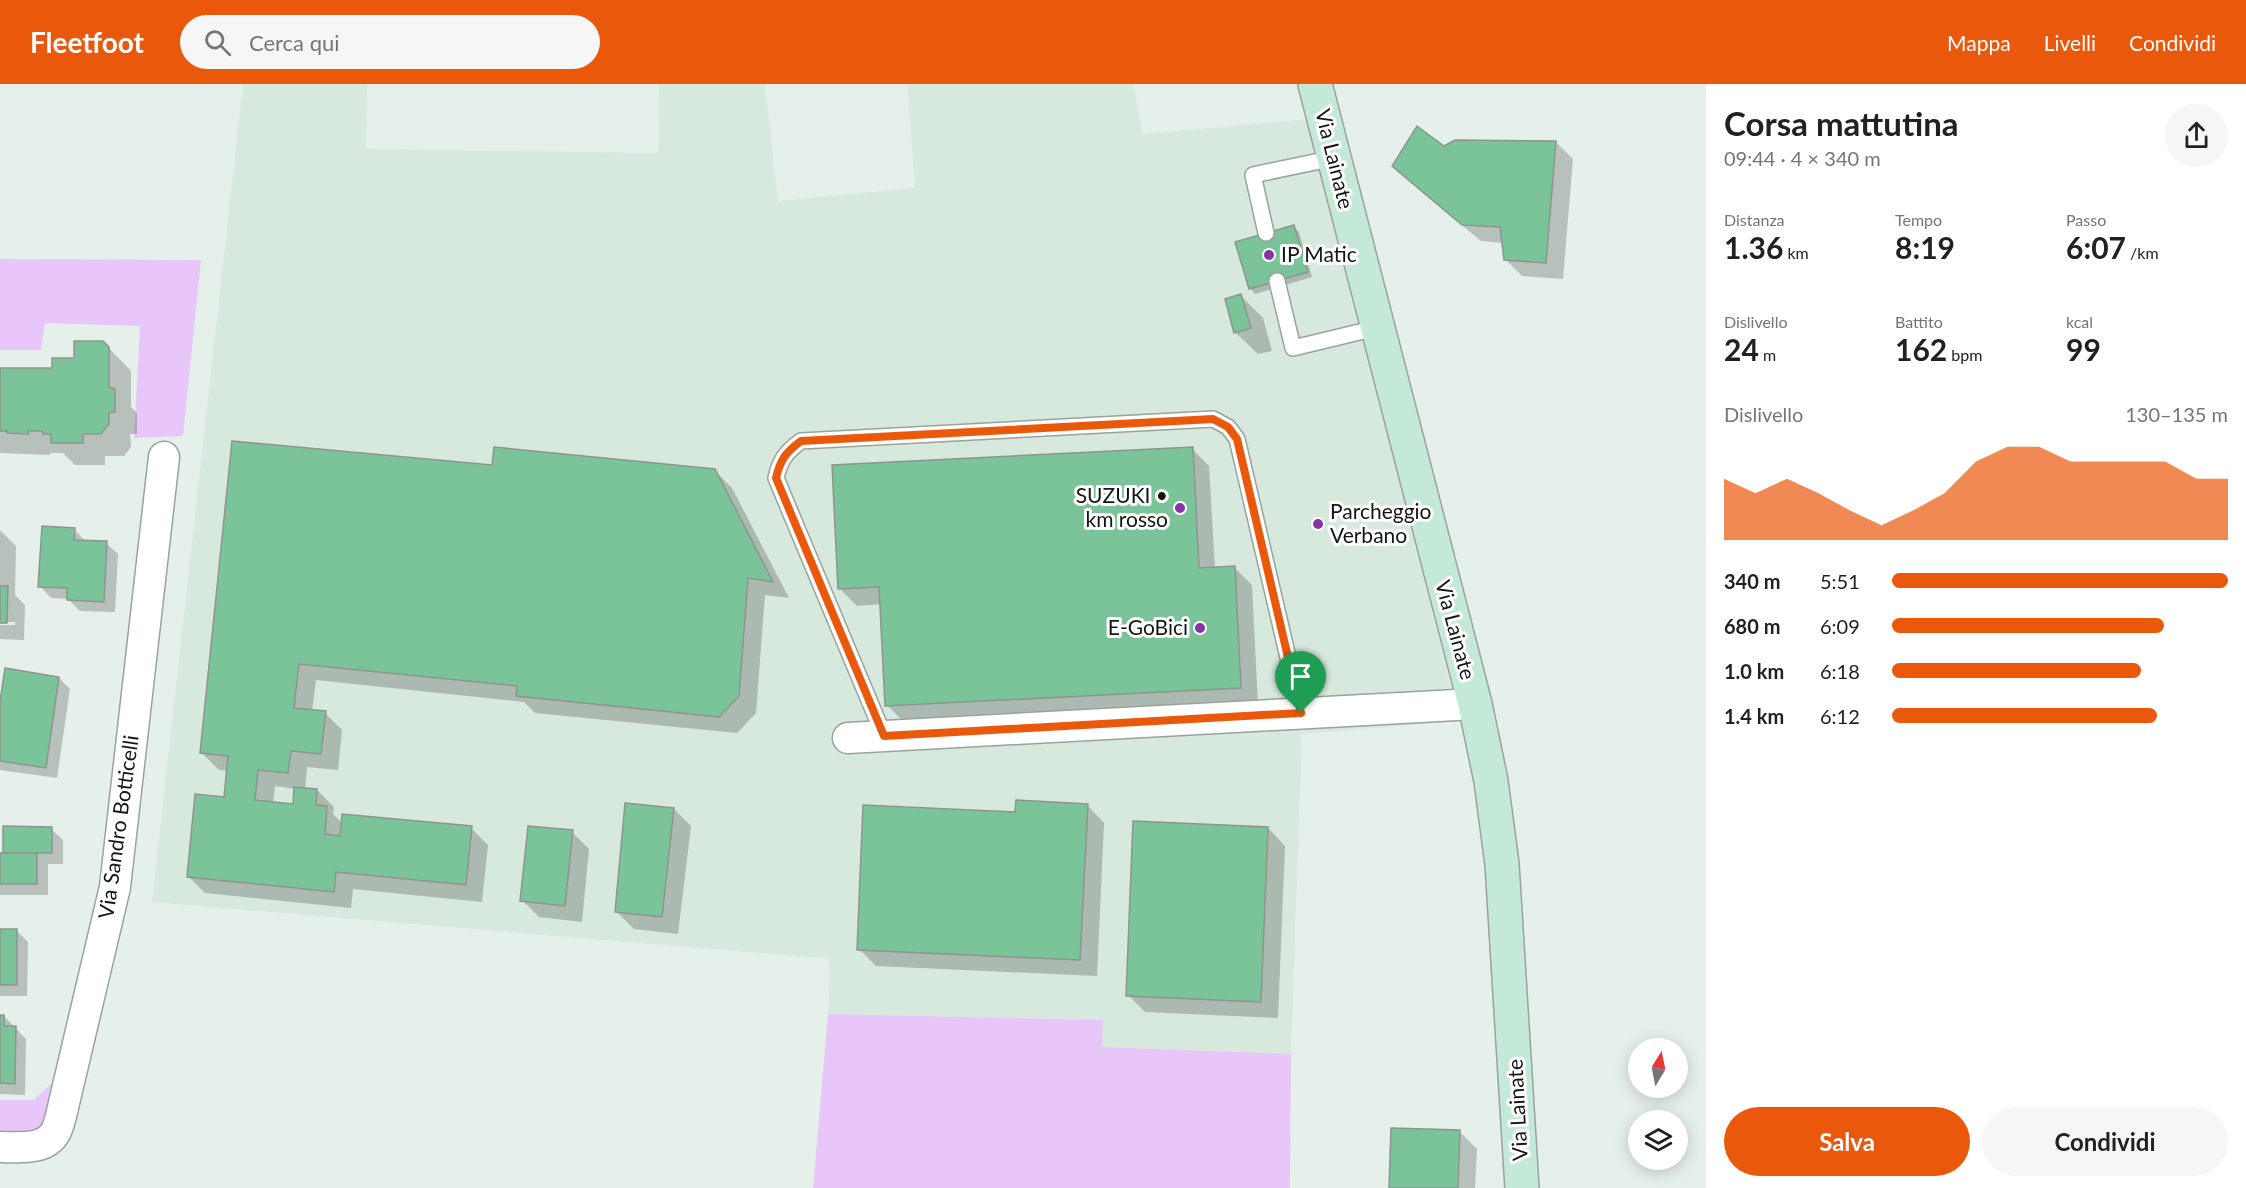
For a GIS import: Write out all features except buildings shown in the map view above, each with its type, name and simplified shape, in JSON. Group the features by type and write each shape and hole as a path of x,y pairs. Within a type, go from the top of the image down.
{"main road":[{"name":"Via Lainate","path":"1315,84 1475,704 1491,782 1502,864 1522,1188"}],"street":[{"name":"Via Sandro Botticelli","path":"0,1147 26,1147 47,1142 56,1131 64,1103 115,887 164,458"},
{"path":"848,738 1475,704"}],"lane":[{"path":"1266,233 1253,175 1334,158"},
{"path":"1277,281 1293,348 1377,328"},
{"path":"884,736 776,478 780,463 787,452 801,441 1213,419 1228,427 1237,439 1301,713"}],"shaded area":[{"path":"243,84 367,84 366,149 658,153 659,84 765,84 778,201 915,188 907,84 1133,84 1143,134 1311,119 1459,721 1302,734 1291,1054 1102,1047 1102,1020 828,1014 830,959 152,902"},
{"path":"0,259 201,260 183,436 134,438 140,326 45,323 41,350 0,350"},
{"path":"828,1014 1103,1020 1102,1047 1291,1054 1290,1188 813,1188"},
{"path":"55,1080 50,1117 39,1132 0,1137 0,1100 34,1100"}],"place":[{"name":"IP Matic","path":"1269,255"},
{"name":"SUZUKI • km rosso","path":"1180,508"},
{"name":"Parcheggio Verbano","path":"1318,524"},
{"name":"E-GoBici","path":"1200,628"}],"route":[{"path":"1213,419 1228,427 1237,439 1301,713 884,736 776,478 780,463 787,452 801,441 1213,419"}]}
